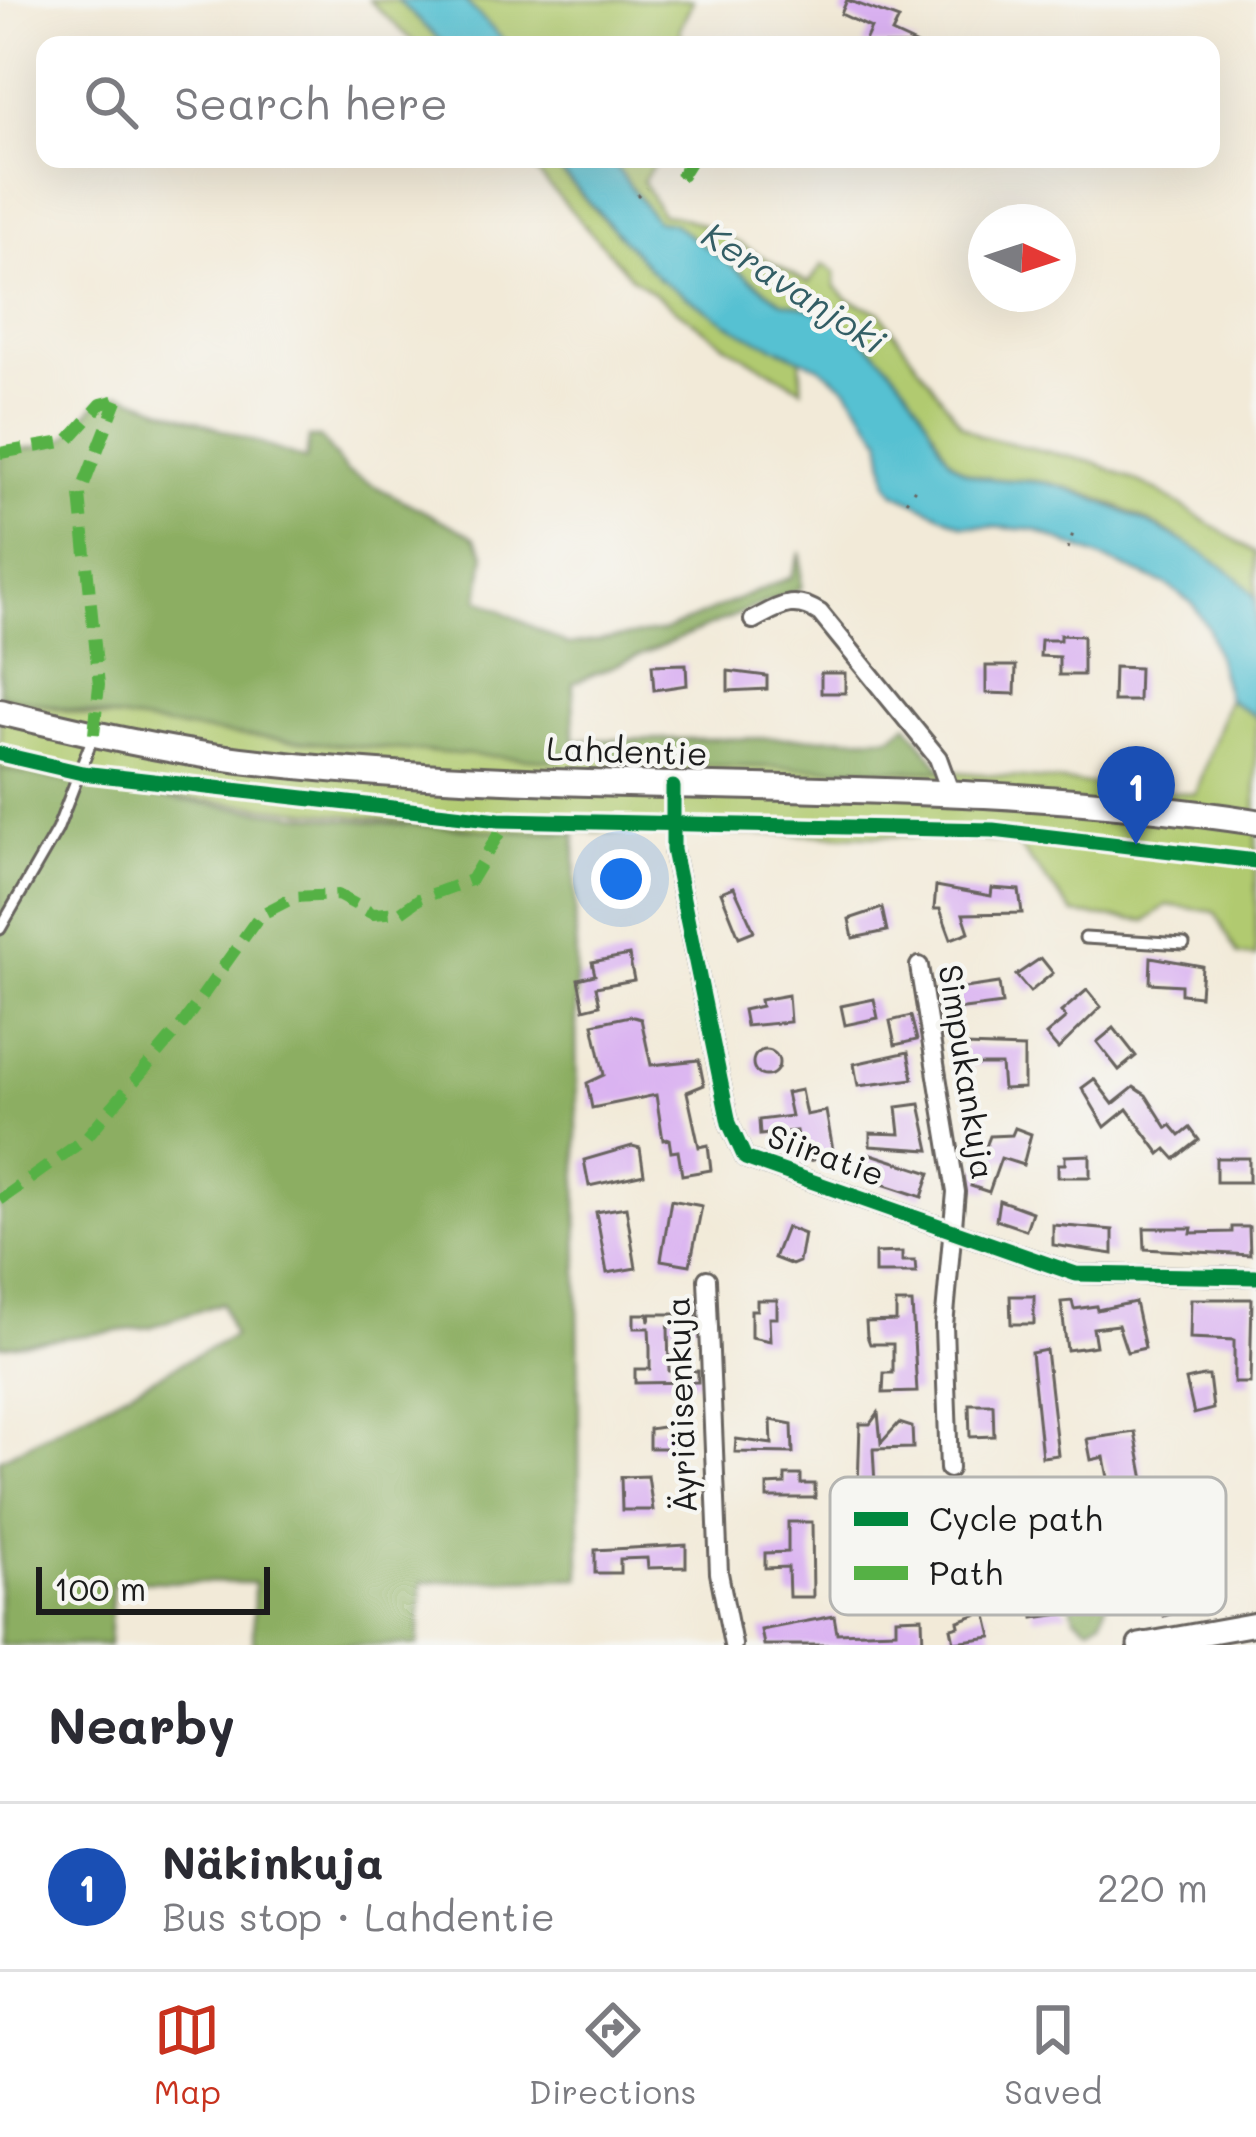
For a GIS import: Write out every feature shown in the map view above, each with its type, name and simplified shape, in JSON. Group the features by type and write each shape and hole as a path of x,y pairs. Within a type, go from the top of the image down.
{"main road":[{"name":"Lahdentie","path":"0,712 94,734 336,770 673,787 951,794 1256,822"}],"street":[{"path":"752,620 788,602 802,601 820,613 938,758 951,794"},
{"name":"Siiratie","path":"673,787 673,850 738,1150 773,1172 1085,1276 1256,1277"},
{"name":"Simpukankuja","path":"919,966 956,1192 944,1326 949,1469"},
{"name":"Äyriäisenkuja","path":"707,1279 717,1544 724,1616 733,1645"},
{"path":"1138,1645 1256,1624"}],"lane":[{"path":"0,929 57,830 94,734"},
{"path":"1085,938 1184,944"}],"path":[{"path":"637,196 646,188"},
{"path":"906,501 916,487"},
{"path":"1068,549 1073,533"},
{"path":"1114,843 1156,848"}],"green space":[{"path":"369,0 397,0 435,36 407,36"},
{"path":"464,0 693,0 681,36 499,36"},
{"path":"533,168 558,168 634,250 691,298 800,358 802,389 727,346 631,277"},
{"path":"617,168 651,168 643,181 661,214 715,231 809,283 823,264 835,272 835,286 847,299 880,312 961,424 979,436 1096,463 1158,491 1256,553 1256,601 1216,563 1132,513 1050,483 991,478 960,468 912,400 839,331 800,307 782,302 672,223 656,222"},
{"path":"122,394 306,460 309,438 321,438 346,471 474,537 485,554 479,599 568,645 664,631 791,577 801,552 801,588 573,683 574,740 891,737 907,724 943,771 724,766 563,753 558,761 347,746 138,721 0,694 0,452 62,440 97,403"},
{"path":"0,694 88,716 724,766 893,766 1196,794 1228,699 1256,717 1256,957 1238,955 1215,912 1168,905 1146,921 1074,914 1017,844 962,837 485,830 96,789 0,768"},
{"path":"0,768 141,794 286,813 575,834 580,1578 422,1582 418,1645 253,1645 254,1583 113,1581 109,1645 0,1645 0,1459 233,1336 222,1303 150,1327 0,1346"},
{"path":"1074,1615 1103,1615 1089,1627"}],"water":[{"path":"397,0 464,0 499,36 435,36"},
{"path":"558,168 617,168 656,221 672,223 782,302 805,307 847,328 899,378 944,452 961,469 981,477 1070,490 1162,530 1222,566 1255,599 1256,717 1228,699 1209,629 1192,603 1167,585 1035,530 963,525 895,493 888,484 881,438 847,388 820,367 743,333 659,279"}],"building":[{"path":"847,0 899,19 892,33 898,36 867,36 871,28 841,14"},
{"path":"1060,635 1083,636 1083,675 1059,675 1059,657 1040,656 1041,640 1060,640"},
{"path":"686,664 687,685 654,690 652,665"},
{"path":"986,666 1016,666 1015,694 986,693"},
{"path":"1114,667 1139,668 1138,701 1113,701"},
{"path":"728,671 767,676 767,689 728,691"},
{"path":"821,673 845,673 845,693 821,693"},
{"path":"936,886 991,896 992,888 1019,890 1022,913 963,914 969,932 951,939 940,909 934,909"},
{"path":"734,887 754,931 739,937 721,892"},
{"path":"882,908 887,931 853,938 849,919"},
{"path":"629,955 634,980 596,987 600,1005 584,1009 578,979 595,975 592,962"},
{"path":"1151,957 1202,966 1200,996 1181,994 1181,985 1150,983"},
{"path":"1041,958 1053,973 1030,992 1016,975"},
{"path":"999,983 1002,1004 949,1011 951,990"},
{"path":"1087,990 1101,1007 1058,1049 1046,1035 1066,1018 1061,1012"},
{"path":"788,995 790,1022 746,1026 743,1010 761,1006 760,1000"},
{"path":"874,999 878,1018 845,1025 841,1006"},
{"path":"630,1016 641,1019 651,1065 699,1060 704,1085 687,1092 699,1147 708,1145 711,1170 682,1175 678,1151 671,1152 669,1139 663,1140 656,1095 592,1108 587,1083 604,1075 593,1024"},
{"path":"911,1016 917,1040 895,1045 890,1021"},
{"path":"1114,1028 1136,1056 1119,1070 1097,1042"},
{"path":"964,1046 1024,1048 1024,1088 1003,1089 1001,1065 964,1065"},
{"path":"766,1050 779,1063 766,1076 753,1063"},
{"path":"908,1052 913,1079 858,1086 854,1064"},
{"path":"1094,1079 1113,1104 1134,1087 1146,1095 1167,1128 1171,1125 1180,1136 1190,1128 1199,1140 1175,1159 1166,1149 1160,1154 1127,1109 1105,1127 1082,1088"},
{"path":"801,1090 806,1115 826,1111 834,1156 802,1162 796,1131 760,1135 759,1120 791,1116 786,1093"},
{"path":"920,1104 930,1150 870,1146 870,1133 900,1134 897,1107"},
{"path":"1015,1128 1031,1134 1023,1165 1001,1158 989,1192 971,1186 990,1136 1012,1135"},
{"path":"632,1146 640,1148 644,1174 589,1186 584,1160"},
{"path":"868,1153 930,1173 922,1197 861,1177"},
{"path":"1090,1155 1090,1177 1058,1177 1058,1164 1065,1164 1065,1156"},
{"path":"1216,1158 1249,1158 1249,1182 1216,1182"},
{"path":"671,1200 702,1206 690,1265 661,1260"},
{"path":"999,1200 1032,1212 1026,1230 996,1220"},
{"path":"626,1207 636,1268 607,1273 596,1212"},
{"path":"1053,1225 1113,1230 1113,1254 1053,1245"},
{"path":"786,1227 804,1234 799,1262 792,1265 774,1258"},
{"path":"1232,1227 1249,1227 1250,1255 1145,1249 1144,1228 1192,1228 1191,1233 1232,1232"},
{"path":"902,1252 902,1261 915,1261 916,1273 875,1273 875,1253"},
{"path":"1010,1296 1034,1296 1034,1324 1011,1324"},
{"path":"1191,1299 1252,1299 1250,1383 1234,1383 1234,1340 1190,1338"},
{"path":"757,1300 777,1300 777,1318 769,1318 770,1341 751,1337 751,1310 757,1310"},
{"path":"1072,1301 1074,1309 1096,1306 1097,1310 1135,1302 1145,1348 1127,1352 1118,1325 1093,1328 1096,1346 1067,1350 1061,1302"},
{"path":"896,1303 912,1303 917,1392 883,1393 884,1373 893,1373 893,1344 870,1344 867,1336 866,1322 896,1321"},
{"path":"634,1314 648,1314 649,1321 651,1314 696,1314 696,1325 668,1326 669,1371 698,1371 698,1382 635,1383 635,1369 650,1369 650,1348 649,1328 634,1328"},
{"path":"1046,1350 1058,1455 1042,1457 1031,1353"},
{"path":"1209,1376 1213,1409 1194,1414 1186,1380"},
{"path":"969,1404 993,1404 994,1436 970,1437"},
{"path":"878,1413 881,1443 899,1423 912,1427 913,1448 873,1449 875,1477 858,1477 860,1424 870,1424"},
{"path":"771,1420 792,1424 793,1453 735,1452 736,1439 772,1444"},
{"path":"681,1424 681,1448 649,1448 649,1429"},
{"path":"1135,1432 1143,1477 1108,1477 1104,1457 1091,1460 1087,1439"},
{"path":"785,1475 801,1475 801,1484 815,1484 815,1498 767,1498 767,1485 785,1484"},
{"path":"648,1476 653,1510 622,1510 621,1477"},
{"path":"788,1522 812,1522 813,1597 789,1597 788,1567 765,1568 765,1553 788,1552"},
{"path":"686,1545 686,1567 648,1568 647,1558 620,1559 620,1573 595,1573 595,1550"},
{"path":"987,1615 992,1637 954,1642 951,1628 959,1626 958,1621"},
{"path":"834,1616 837,1633 896,1631 896,1618 922,1617 923,1645 764,1645 761,1630"}],"marked path":[{"path":"680,178 686,168"},
{"path":"0,453 68,441 101,404 117,400"},
{"path":"94,734 99,685 80,495 117,400"},
{"path":"0,1200 85,1139 181,1026 260,915 295,897 338,895 373,914 401,912 419,899 471,880 507,820"}],"cycle path":[{"path":"0,754 82,773 499,820 993,830 1256,861"},
{"path":"673,787 673,850 729,1123 745,1158 1076,1274 1256,1277"}],"place":[{"name":"Näkinkuja","path":"1136,845"}],"water label":[{"name":"Keravanjoki","path":"794,288"}]}
